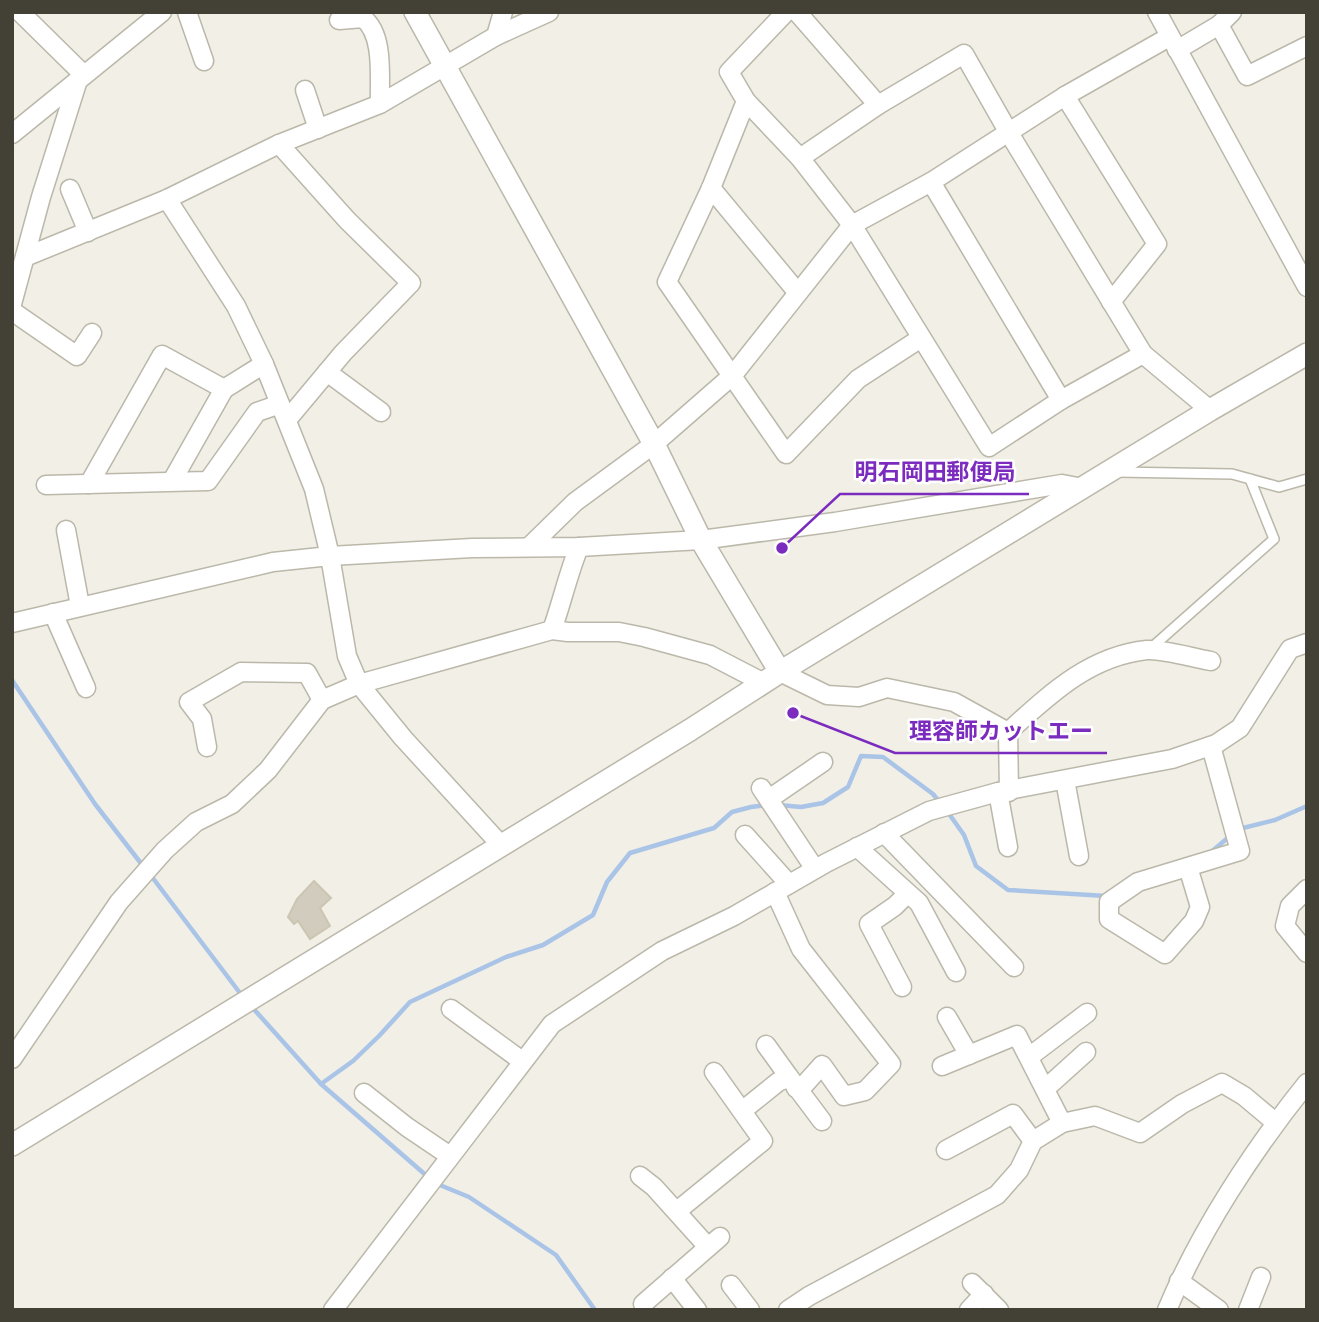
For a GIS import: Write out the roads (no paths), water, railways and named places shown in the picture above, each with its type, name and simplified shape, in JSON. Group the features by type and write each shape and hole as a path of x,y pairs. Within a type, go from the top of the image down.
{"street":[{"path":"20,12 81,78"},
{"path":"12,134 162,12"},
{"path":"187,12 204,61"},
{"path":"415,12 654,444 772,677"},
{"path":"496,36 503,12"},
{"path":"19,254 88,232 167,199 279,144 380,104 496,36 549,12"},
{"path":"786,12 729,72 746,101 800,158 852,225 989,447 1061,400 1143,354"},
{"path":"797,12 878,106"},
{"path":"1157,12 1307,287"},
{"path":"530,546 575,502 654,444 733,375 852,225 932,182 1065,96 1219,25 1232,12"},
{"path":"339,20 363,18 368,22 378,45 380,104"},
{"path":"1219,25 1247,76 1307,46"},
{"path":"800,158 878,106 964,54 1143,354 1210,410"},
{"path":"12,304 19,254 81,78"},
{"path":"304,90 318,129"},
{"path":"1065,96 1157,244 1111,302"},
{"path":"746,101 711,188 667,282 786,454 858,379 920,338"},
{"path":"46,485 208,481 257,412 283,412 327,372 411,283 347,220 279,144"},
{"path":"932,182 1061,400"},
{"path":"711,188 798,293"},
{"path":"70,189 88,232"},
{"path":"167,199 236,306 264,364 314,489 330,556 347,656 359,684 403,738 500,844"},
{"path":"12,311 77,356 92,333"},
{"path":"12,1145 772,677 1210,410 1307,354"},
{"path":"89,484 162,355 224,388"},
{"path":"172,481 224,388 264,364"},
{"path":"327,372 381,412"},
{"path":"12,623 273,562 330,556 701,540 835,522 1062,484 1083,488"},
{"path":"66,530 80,606"},
{"path":"552,629 579,547"},
{"path":"53,613 86,688"},
{"path":"12,1059 119,902 166,850 196,822 232,804 268,770 322,700 359,684 552,629 568,632 619,632 710,655 827,695 859,697 887,688 954,702 1008,732"},
{"path":"333,1310 552,1024 662,951 734,916 815,869 929,810 1003,792 1172,759 1211,746 1240,728 1290,649 1307,643"},
{"path":"1008,847 1003,792 1008,732 1062,684 1106,659 1149,650 1211,661"},
{"path":"207,747 202,719 189,702 241,672 307,673 322,700"},
{"path":"1188,867 1200,907 1194,921 1166,954 1109,919 1109,902 1138,883 1188,867 1240,851 1211,746"},
{"path":"815,869 765,793 823,762"},
{"path":"1065,780 1079,856"},
{"path":"884,833 1014,967"},
{"path":"742,1111 778,1082 805,1084 822,1065 844,1096 866,1091 891,1064 801,949 782,888 746,835"},
{"path":"856,848 919,903 956,972"},
{"path":"1307,889 1290,906 1285,926 1307,953"},
{"path":"902,987 869,924 907,894"},
{"path":"451,1009 522,1061"},
{"path":"1029,1057 1087,1013"},
{"path":"947,1017 970,1055"},
{"path":"942,1066 1017,1035 1062,1123"},
{"path":"766,1045 822,1122"},
{"path":"1045,1089 1086,1052"},
{"path":"677,1211 763,1142 714,1072"},
{"path":"788,1310 809,1296 997,1195 1019,1170 1033,1141 1062,1123 1095,1116 1140,1133 1182,1104 1222,1083 1244,1096 1275,1122"},
{"path":"1167,1310 1203,1237 1275,1122 1307,1083"},
{"path":"364,1093 407,1128 450,1156"},
{"path":"946,1150 1013,1114 1033,1141"},
{"path":"640,1175 714,1242 643,1304"},
{"path":"1248,1310 1261,1277"},
{"path":"672,1278 697,1310"},
{"path":"1179,1281 1219,1310"},
{"path":"731,1285 750,1310"},
{"path":"969,1310 978,1288 999,1310"}],"lane":[{"path":"1112,472 1232,474 1279,487 1306,482"},
{"path":"1149,650 1274,539 1250,479"}],"waterway":[{"path":"12,680 95,804 143,866"},
{"path":"779,805 801,807 823,803 848,787 861,756 883,757 933,794 941,804"},
{"path":"321,1084 353,1061 410,1002 506,957 543,945 593,915 607,882 630,853 714,828 732,812 767,805"},
{"path":"1239,829 1275,820 1307,806"},
{"path":"947,811 964,835 976,866 1008,890 1106,896"},
{"path":"1210,853 1230,836"},
{"path":"149,873 243,997"},
{"path":"251,1006 321,1084 428,1177"},
{"path":"435,1183 469,1197 556,1255 595,1310"}],"place":[{"name":"明石岡田郵便局","path":"782,548"},
{"name":"理容師カットエー","path":"793,713"}]}
